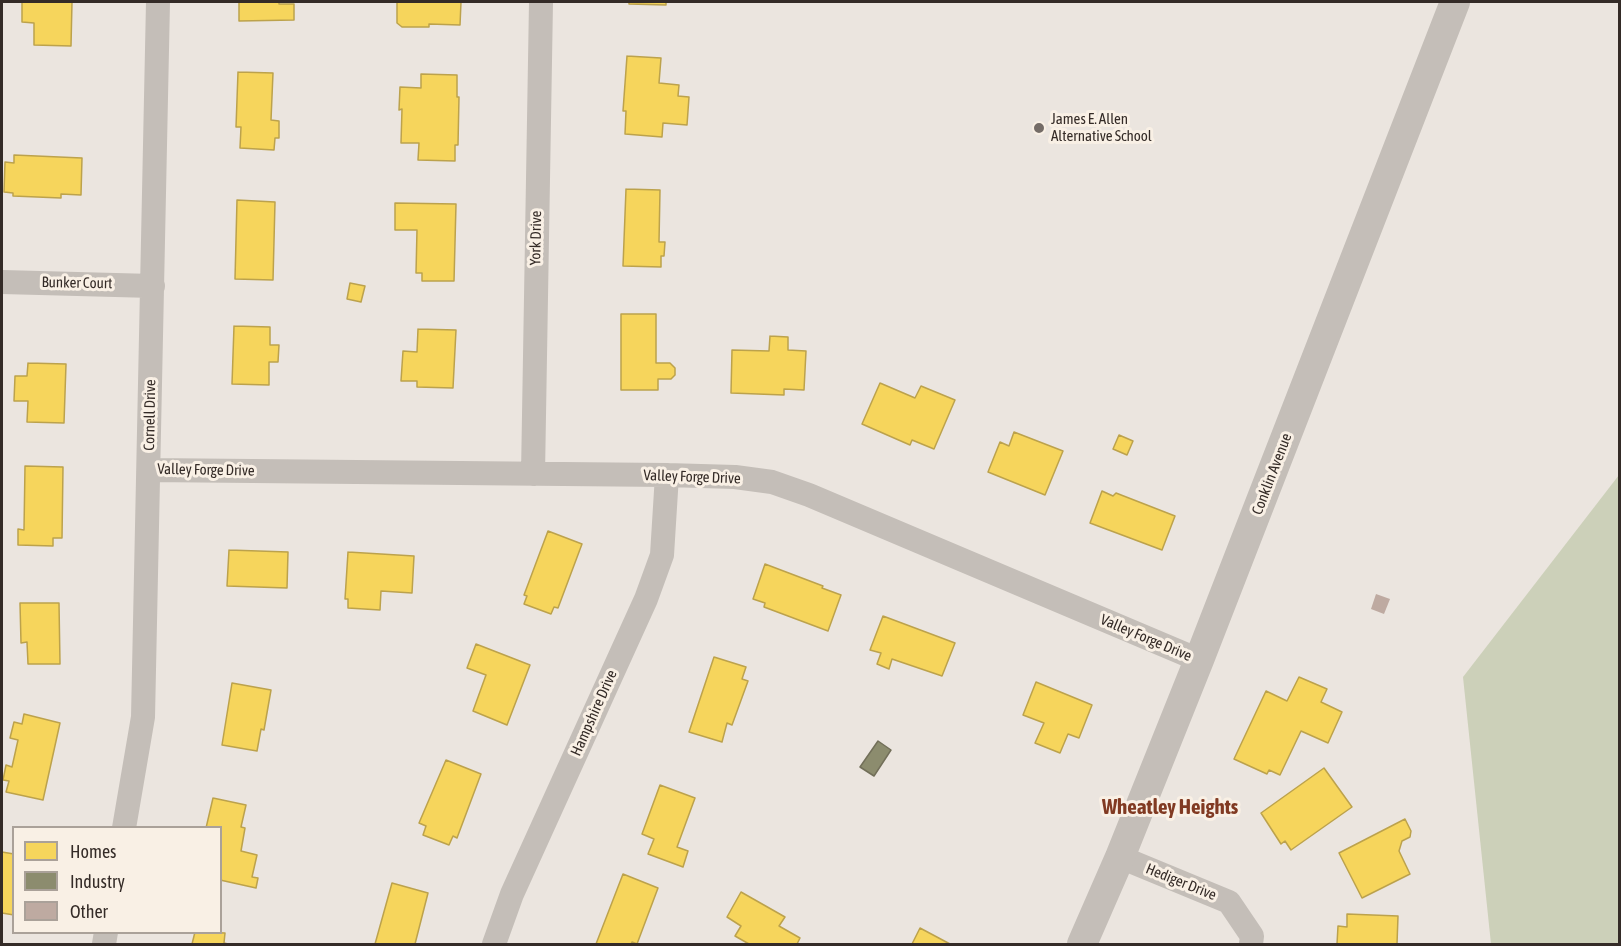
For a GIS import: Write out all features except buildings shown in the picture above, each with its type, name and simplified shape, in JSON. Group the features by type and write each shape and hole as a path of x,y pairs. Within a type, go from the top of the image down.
{"street":[{"name":"Cornell Drive","path":"124,826 143,717 158,2"},
{"name":"York Drive","path":"533,474 541,2"},
{"name":"Conklin Avenue","path":"1082,945 1120,857 1198,660 1455,2"},
{"name":"Bunker Court","path":"2,282 153,286"},
{"name":"Valley Forge Drive","path":"149,470 667,475 735,477 762,481 810,495 1198,660"},
{"name":"Hampshire Drive","path":"495,945 512,894 646,599 662,555 667,475"},
{"name":"Hediger Drive","path":"1120,857 1229,902 1252,936 1251,945"}],"green space":[{"path":"1619,475 1619,944 1491,944 1463,677"}],"place":[{"name":"James E. Allen Alternative School","path":"1039,128"}],"district":[{"name":"Wheatley Heights","path":"1170,807"}]}
